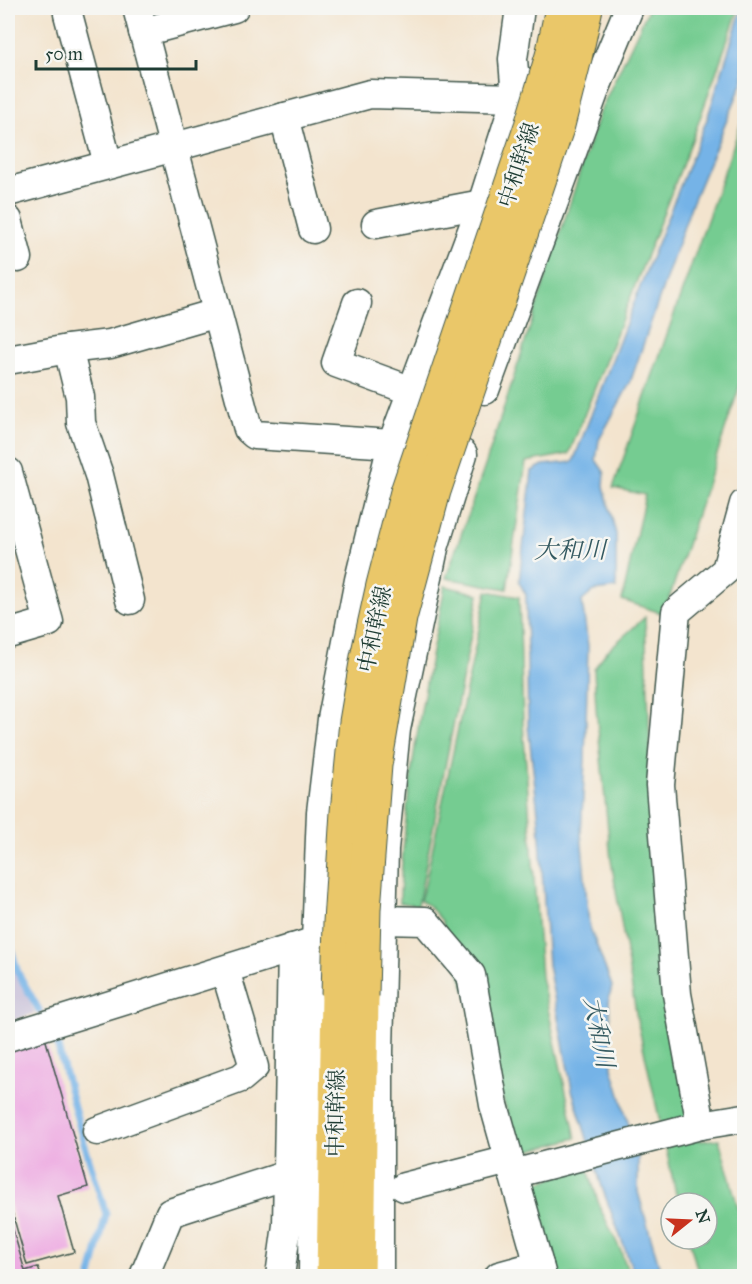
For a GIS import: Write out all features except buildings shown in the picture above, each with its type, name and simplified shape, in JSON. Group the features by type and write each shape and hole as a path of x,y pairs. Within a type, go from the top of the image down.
{"main road":[{"name":"中和幹線","path":"358,1276 350,995 340,922 356,722 367,657 407,492 531,126 552,56 562,8"},
{"name":"中和幹線","path":"317,1275 335,1103 364,909 375,765 400,618 434,491 558,125 586,8"}],"street":[{"path":"234,8 140,20 248,429 255,435 392,444"},
{"path":"516,98 513,59 520,8"},
{"path":"280,1276 287,1225 287,1175 304,945 332,719 359,580 392,444 482,204 516,98 539,8"},
{"path":"595,90 612,8"},
{"path":"379,1276 379,1051 384,849 396,729 434,548 475,417 595,90 629,8"},
{"path":"68,14 108,165"},
{"path":"8,192 370,94 516,98"},
{"path":"284,117 313,229"},
{"path":"376,224 482,204"},
{"path":"8,220 18,258"},
{"path":"357,303 336,363 412,391"},
{"path":"8,360 110,344 217,313"},
{"path":"68,349 80,398 81,423 99,475 130,600"},
{"path":"8,472 50,622 8,634"},
{"path":"701,1125 677,994 660,785 676,612 726,570 744,504"},
{"path":"382,920 425,921 471,975 494,1105 540,1271 499,1276"},
{"path":"8,1037 304,945"},
{"path":"304,945 317,1275"},
{"path":"97,1131 241,1078 254,1067 225,970"},
{"path":"404,1187 744,1118"},
{"path":"144,1276 170,1213 287,1175"}],"shaded area":[{"path":"8,953 35,1013 8,1022"}],"green space":[{"path":"649,8 739,8 694,135 569,454 526,462 507,589 446,578 486,463 599,113"},
{"path":"744,115 744,373 664,614 622,600 645,495 613,488"},
{"path":"445,586 479,594 418,905 400,903 412,768"},
{"path":"487,591 519,597 523,723 541,977 576,1138 521,1153 442,921 430,907 420,900"},
{"path":"645,617 656,899 700,1141 719,1139 744,1229 744,1276 699,1276 692,1251 719,1251 719,1191 675,1191 637,1019 611,860 596,708 594,669 606,652"},
{"path":"587,1166 600,1208 630,1276 558,1276 531,1185"}],"water":[{"name":"大和川","path":"742,8 744,8 744,79 691,206 630,383 599,440 596,460 605,473 604,486 616,534 616,588 594,591 582,601 588,646 581,833 589,925 612,986 609,999 612,1068 638,1156 638,1192 662,1276 635,1276 603,1190 572,1090 548,965 539,821 528,726 526,595 519,582 532,471 543,465 573,462 707,119"}],"waterway":[{"path":"8,938 18,973 39,1010"},
{"path":"56,1040 106,1214 91,1276"}]}
